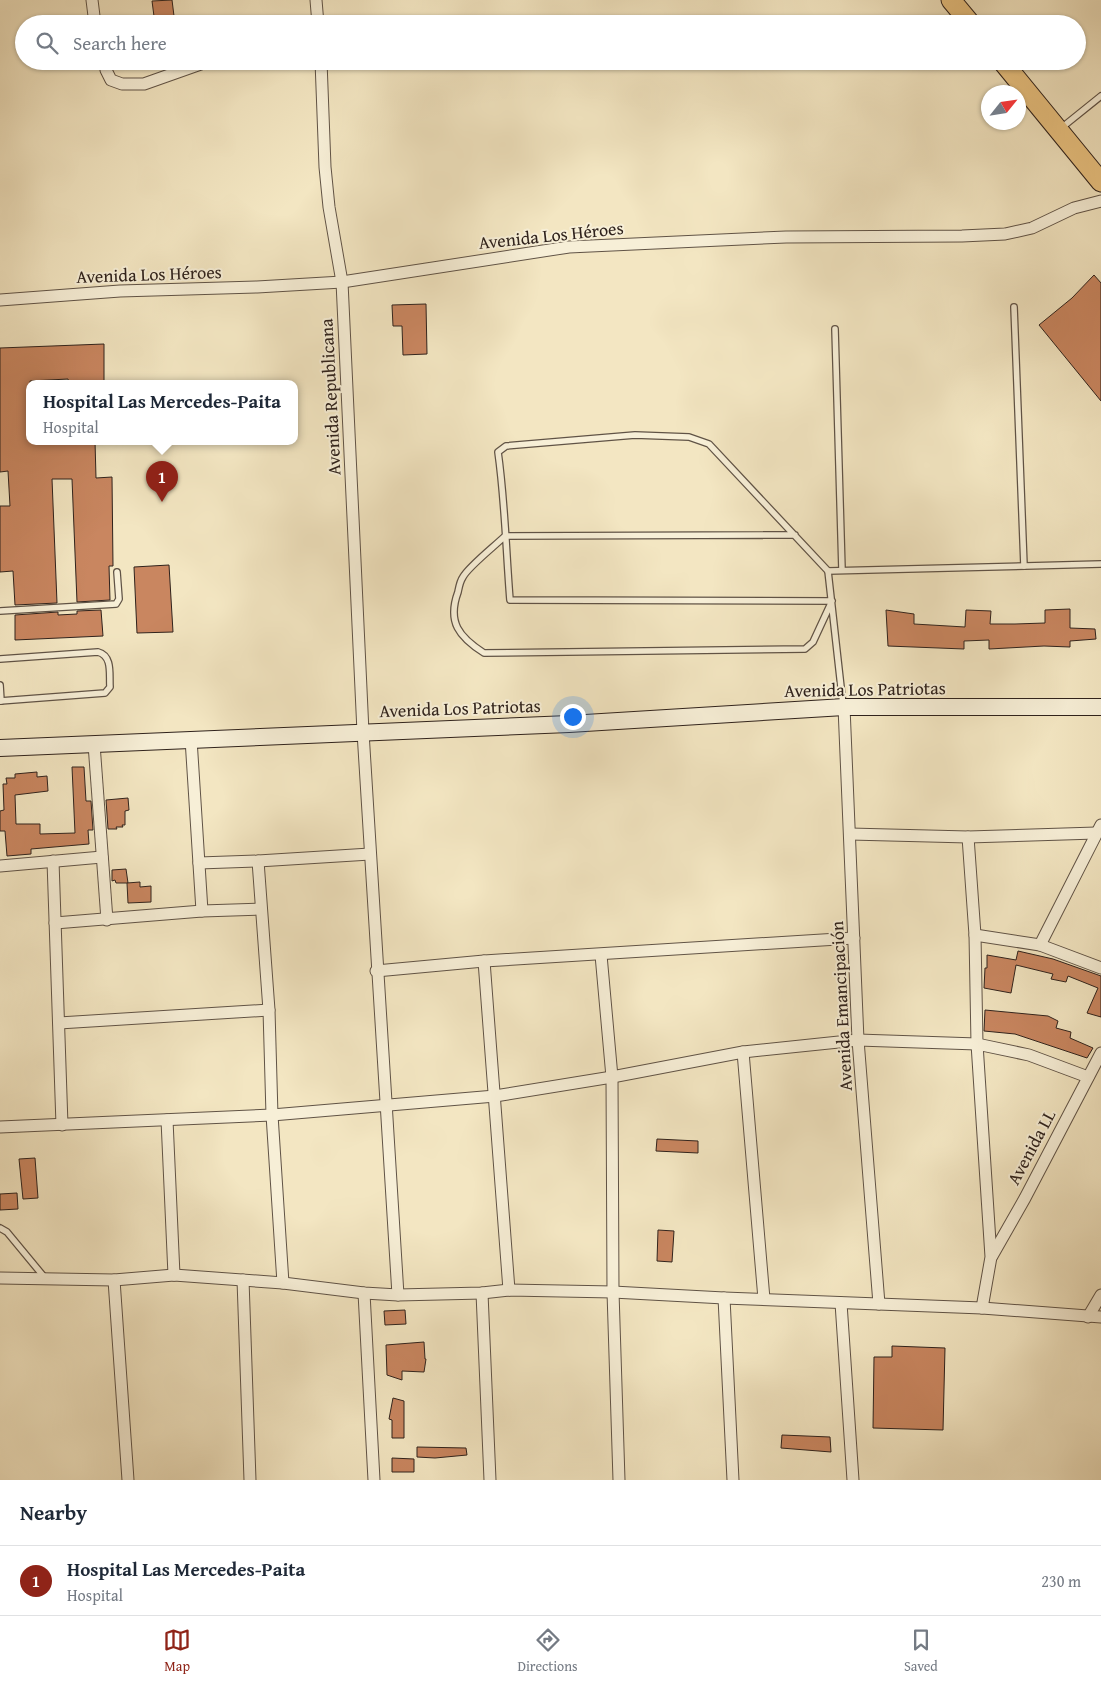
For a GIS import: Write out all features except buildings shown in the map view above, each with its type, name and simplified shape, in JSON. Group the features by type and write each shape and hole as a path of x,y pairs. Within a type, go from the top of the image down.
{"main road":[{"path":"952,0 964,15"},
{"path":"1009,70 1101,182"}],"street":[{"path":"92,0 94,15"},
{"path":"316,0 317,15"},
{"path":"106,70 111,80 122,84 144,84 184,70"},
{"name":"Avenida Republicana","path":"321,70 325,166 329,207 342,282 376,971 398,1295"},
{"name":"Avenida Los Héroes","path":"0,300 120,291 257,287 342,282 569,247 786,237 1005,234 1032,228 1074,208 1101,201"},
{"name":"Avenida Los Patriotas","path":"0,748 569,724 844,707 1101,707"},
{"name":"Avenida Emancipación","path":"844,707 858,1040 879,1304"},
{"path":"191,739 202,911"},
{"path":"94,744 107,920"},
{"path":"850,834 968,837 1098,829"},
{"path":"1040,945 1098,829"},
{"path":"968,837 974,935 977,1044 991,1257 982,1308"},
{"path":"199,863 258,862 370,854"},
{"path":"0,866 102,857"},
{"path":"53,861 62,1124"},
{"path":"258,862 269,1010 272,1115 283,1283"},
{"path":"55,923 202,911 260,909"},
{"path":"974,935 1040,945 1101,968"},
{"path":"376,971 484,961 854,938"},
{"path":"602,954 612,1077 613,1292 619,1480"},
{"path":"484,961 509,1290"},
{"path":"58,1023 269,1010"},
{"path":"0,1127 272,1115 495,1096 612,1077 743,1052 858,1040 977,1044 1029,1055 1088,1077"},
{"path":"743,1052 764,1299"},
{"name":"Avenida LL","path":"991,1257 1025,1198 1101,1053"},
{"path":"167,1120 174,1274"},
{"path":"0,1278 114,1280 174,1274 398,1295 482,1293 509,1290 613,1292 982,1308 1101,1318"},
{"path":"114,1280 128,1480"},
{"path":"243,1280 250,1480"},
{"path":"364,1293 374,1480"},
{"path":"482,1293 490,1480"},
{"path":"1088,1317 1101,1295"},
{"path":"724,1298 734,1480"},
{"path":"841,1303 853,1480"}],"lane":[{"path":"1058,131 1101,96"},
{"path":"1014,307 1024,566"},
{"path":"835,329 842,570"},
{"path":"832,601 510,600 498,452 506,446 635,435 689,437 709,444 828,571 832,601 844,707"},
{"path":"795,536 505,536 463,576 454,603 454,619 459,633 469,644 484,653 805,649 813,642 832,601"},
{"path":"828,571 1101,564"},
{"path":"0,611 116,604 118,599 117,572"},
{"path":"0,659 98,652 104,654 108,660 110,687 105,693 1,701 0,685"},
{"path":"0,1228 7,1232 46,1280"}],"place":[{"name":"Hospital Las Mercedes-Paita","path":"162,502"}]}
